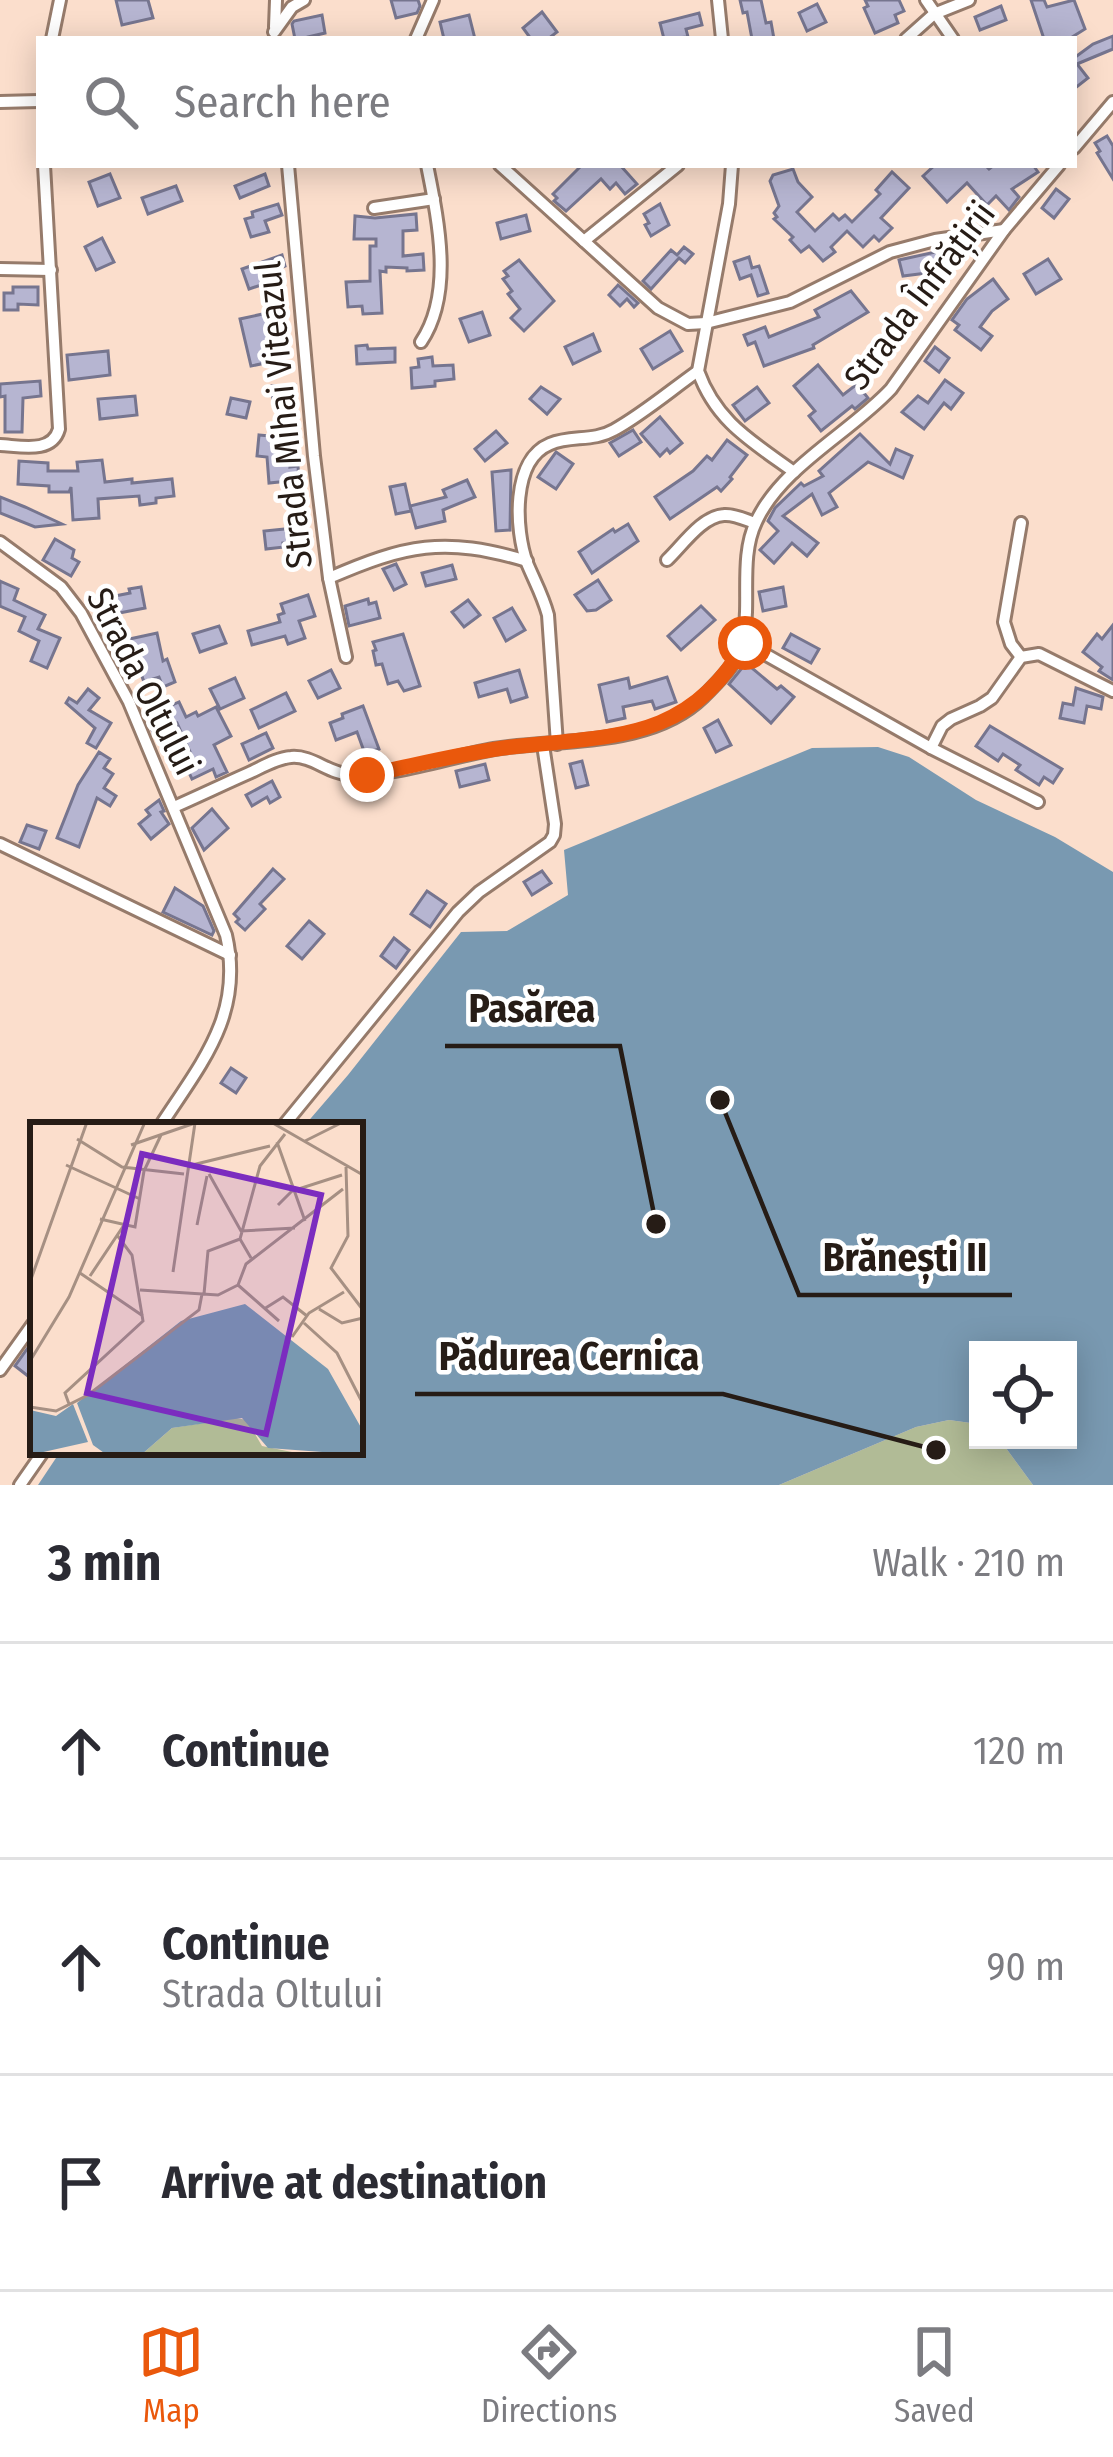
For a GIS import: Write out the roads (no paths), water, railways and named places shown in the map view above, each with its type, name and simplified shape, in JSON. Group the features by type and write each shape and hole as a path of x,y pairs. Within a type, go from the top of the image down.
{"street":[{"path":"53,36 61,0"},
{"path":"274,35 276,0"},
{"path":"274,35 285,15 304,0"},
{"path":"420,36 433,0"},
{"path":"718,0 722,36"},
{"path":"926,0 951,36"},
{"path":"909,36 934,14 969,0"},
{"path":"0,102 36,101"},
{"path":"1077,144 1113,102"},
{"path":"0,445 48,445 56,440 59,429 44,168"},
{"name":"Strada Mihai Viteazul","path":"288,168 328,578 346,657"},
{"path":"421,342 434,320 439,290 428,168"},
{"path":"503,168 658,308 688,324 790,302 890,252 1004,230"},
{"path":"584,241 675,168"},
{"path":"732,168 698,371 723,417 794,472"},
{"name":"Strada Înfrățirii","path":"745,643 748,553 755,523 794,472 891,389 1053,168"},
{"path":"374,208 434,199"},
{"path":"0,269 51,270"},
{"path":"557,744 548,615 526,561 520,523 520,494 530,462 550,444 593,439 614,430 698,371"},
{"path":"668,560 717,516 755,523"},
{"path":"1021,658 1004,622 1022,523"},
{"name":"Strada Oltului","path":"0,542 71,597 129,702 226,935 232,984 220,1027 163,1122"},
{"path":"328,578 395,551 431,546 472,548 526,561"},
{"path":"745,643 1038,802"},
{"name":"Strada Oltului","path":"174,807 286,757 307,758 344,775 367,775 496,749 623,734 663,722 698,702 745,643"},
{"path":"932,748 942,726 992,698 1021,658 1039,655 1113,691"},
{"path":"286,1122 458,912 478,892 550,842 555,824 543,745"},
{"path":"0,844 230,956"},
{"path":"0,1370 30,1328"},
{"path":"20,1485 42,1455"}],"water":[{"path":"878,747 909,757 976,800 1055,837 1113,872 1113,1485 1033,1485 1007,1449 1077,1449 1077,1341 969,1341 969,1423 949,1420 916,1427 779,1485 38,1485 58,1455 363,1455 363,1122 308,1122 461,932 507,931 568,895 564,850 812,748"}],"place":[{"name":"Brănești II","path":"720,1100"},
{"name":"Pasărea","path":"656,1224"},
{"name":"Pădurea Cernica","path":"936,1450"}]}
